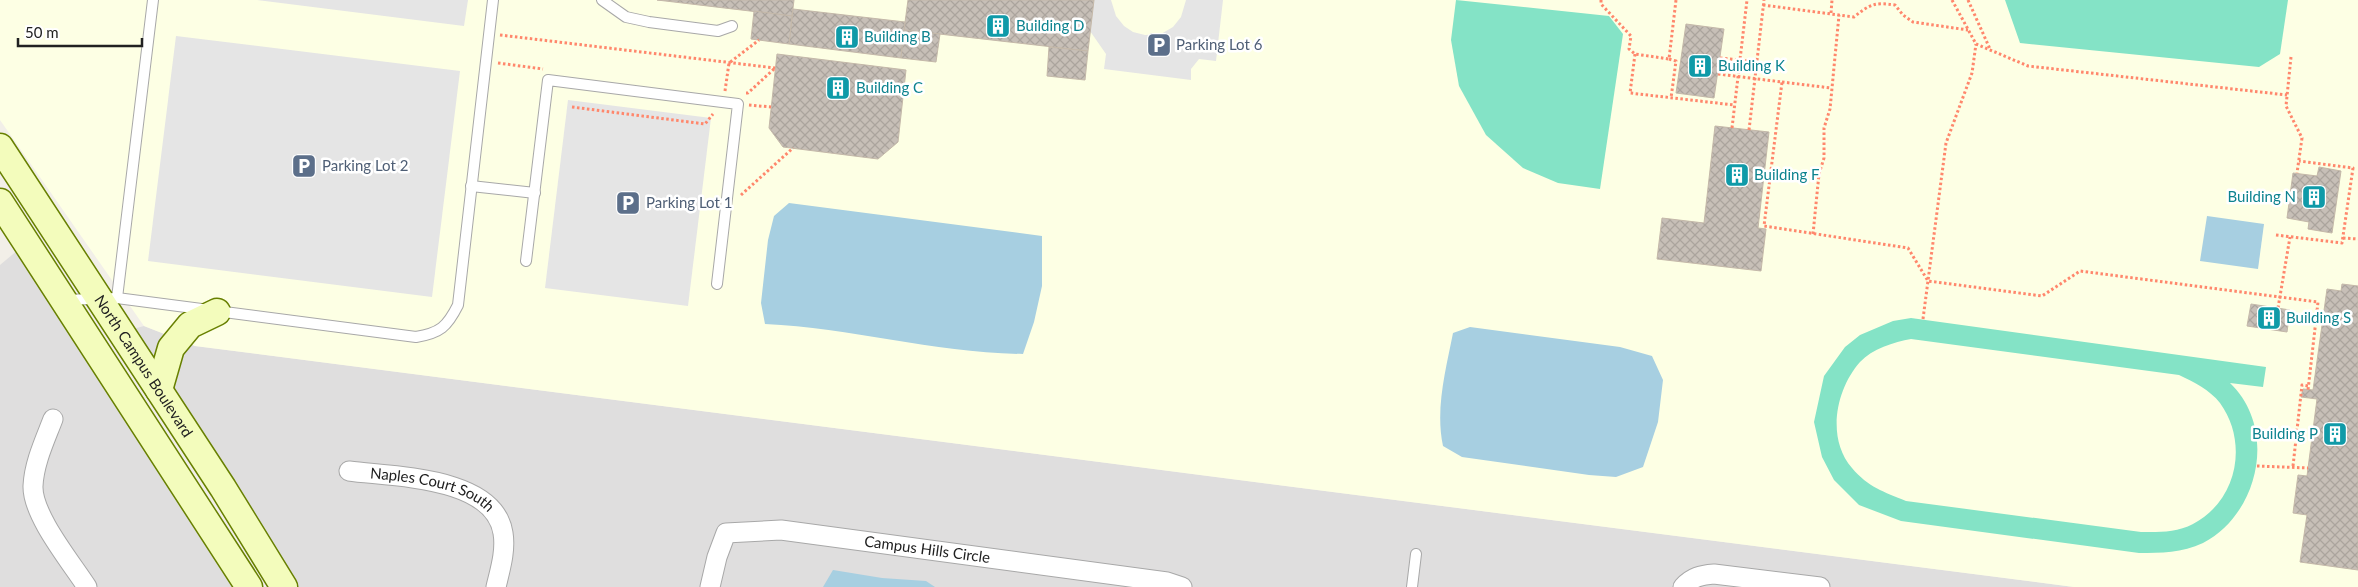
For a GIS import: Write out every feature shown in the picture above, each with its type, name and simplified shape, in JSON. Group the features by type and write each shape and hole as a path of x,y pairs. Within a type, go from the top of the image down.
{"street":[{"name":"North Campus Boulevard","path":"0,147 107,298 159,390 223,488 284,587"},
{"name":"North Campus Boulevard","path":"0,202 249,587"},
{"path":"159,390 171,348 190,325 217,312"},
{"path":"53,419 37,462 32,486 37,511 87,587"},
{"name":"Naples Court South","path":"349,471 452,485 470,492 485,503 496,516 503,533 503,554 496,587"},
{"name":"Campus Hills Circle","path":"710,587 717,557 726,533 781,530 1167,582 1182,587"},
{"path":"1683,587 1689,580 1700,575 1714,574 1820,587"}],"lane":[{"path":"107,298 153,0"},
{"path":"64,300 107,298 416,337 434,334 449,322 458,305 493,0"},
{"path":"602,0 626,16 649,22 718,30 732,26"},
{"path":"526,261 548,80 738,104 717,284"},
{"path":"471,186 535,194"},
{"path":"1412,587 1416,554"}],"path":[{"path":"1601,0 1601,4 1631,36 1629,49 1635,54 1676,60 1671,98"},
{"path":"1669,59 1676,0"},
{"path":"1732,128 1747,0"},
{"path":"1749,130 1764,0"},
{"path":"1831,13 1832,0"},
{"path":"1952,0 1976,44 2028,66 2287,95"},
{"path":"1968,0 1990,50"},
{"path":"1763,5 1854,17 1878,2 1895,5 1913,22 1968,30"},
{"path":"1813,234 1819,174 1824,158 1824,128 1830,108 1839,16"},
{"path":"500,35 775,68"},
{"path":"1923,319 1946,143 1972,73 1976,44"},
{"path":"1635,54 1630,93 1734,105"},
{"path":"2291,57 2286,106 2302,138 2297,173"},
{"path":"1720,58 1757,62"},
{"path":"1718,74 1831,88"},
{"path":"1782,82 1764,226 1908,248 1928,281"},
{"path":"738,104 771,107"},
{"path":"726,208 793,148"},
{"path":"2276,235 2342,244 2353,168 2299,161"},
{"path":"2278,308 2290,237"},
{"path":"2343,238 2358,239"},
{"path":"1928,281 2042,296 2080,271 2318,302 2308,388 2302,385 2293,466"},
{"path":"2257,466 2308,468"}],"shaded area":[{"path":"0,0 2358,0 2358,587 2074,587 195,346 144,326 0,120"},
{"path":"257,0 468,0 464,26"},
{"name":"Parking Lot 6","path":"1094,0 1111,0 1116,16 1124,26 1133,32 1145,35 1161,34 1173,27 1181,17 1186,0 1223,0 1216,61 1199,59 1191,69 1191,80 1104,69 1106,54 1090,31"},
{"name":"Parking Lot 2","path":"176,36 460,71 432,297 148,261"},
{"name":"Parking Lot 1","path":"568,100 711,118 688,306 545,288"},
{"path":"18,250 237,587 0,587 0,265"},
{"path":"144,326 195,346 2074,587 295,587 129,330"}],"green space":[{"path":"1456,0 1609,16 1623,34 1600,189 1558,183 1523,168 1486,135 1459,86 1451,40"},
{"path":"2005,0 2288,0 2280,54 2259,67 2020,43"},
{"path":"1911,318 2266,367 2263,387 2230,383 2245,402 2254,423 2257,446 2256,469 2249,492 2238,512 2222,530 2203,543 2179,551 2155,553 2139,553 1901,521 1859,505 1834,480 1822,457 1814,422 1824,376 1845,347 1860,335 1893,321","holes":["1911,339 2179,375 2207,390 2220,403 2229,419 2236,453 2234,470 2229,486 2220,501 2208,514 2193,524 2174,530 2141,532 1906,501 1877,488 1858,475 1844,456 1839,443 1837,414 1840,399 1852,373 1860,362 1871,353 1891,344"]}],"water":[{"path":"789,203 1042,236 1042,286 1034,322 1023,354 991,353 830,330 765,324 761,303 768,240 774,216"},
{"path":"2207,216 2264,224 2258,269 2200,261"},
{"path":"1470,327 1620,347 1652,356 1663,380 1658,422 1643,467 1616,477 1589,475 1462,457 1443,446 1440,418 1441,403 1453,333"},
{"path":"833,570 882,578 926,581 935,587 823,587"}],"building":[{"path":"657,0 794,0 792,16"},
{"name":"Building D","path":"908,0 1094,0 1088,51 904,30"},
{"name":"Building B","path":"793,9 905,22 901,58 789,44"},
{"path":"754,11 792,16 789,44 751,39"},
{"name":"Building K","path":"1686,24 1724,29 1714,98 1676,93"},
{"path":"904,30 940,34 936,62 901,58"},
{"path":"1049,47 1088,51 1085,80 1047,76"},
{"name":"Building C","path":"777,54 906,70 898,142 878,159 783,147 769,128"},
{"name":"Building F","path":"1715,126 1769,132 1758,228 1766,229 1761,271 1657,259 1662,218 1704,223"},
{"name":"Building N","path":"2319,167 2341,171 2332,233 2308,229 2309,222 2287,218 2293,173 2317,176"},
{"name":"Building P","path":"2342,284 2358,286 2358,570 2300,562 2307,515 2293,513 2298,475 2307,476 2317,399 2301,397 2303,389 2313,390 2327,289 2341,291"},
{"name":"Building S","path":"2251,304 2290,310 2287,332 2247,326"}],"place":[{"name":"Building D","path":"998,26"},
{"name":"Building B","path":"847,37"},
{"name":"Parking Lot 6","path":"1159,45"},
{"name":"Building K","path":"1700,66"},
{"name":"Building C","path":"838,88"},
{"name":"Parking Lot 2","path":"304,166"},
{"name":"Building F","path":"1737,175"},
{"name":"Building N","path":"2314,197"},
{"name":"Parking Lot 1","path":"628,203"},
{"name":"Building S","path":"2269,318"},
{"name":"Building P","path":"2335,434"}]}
